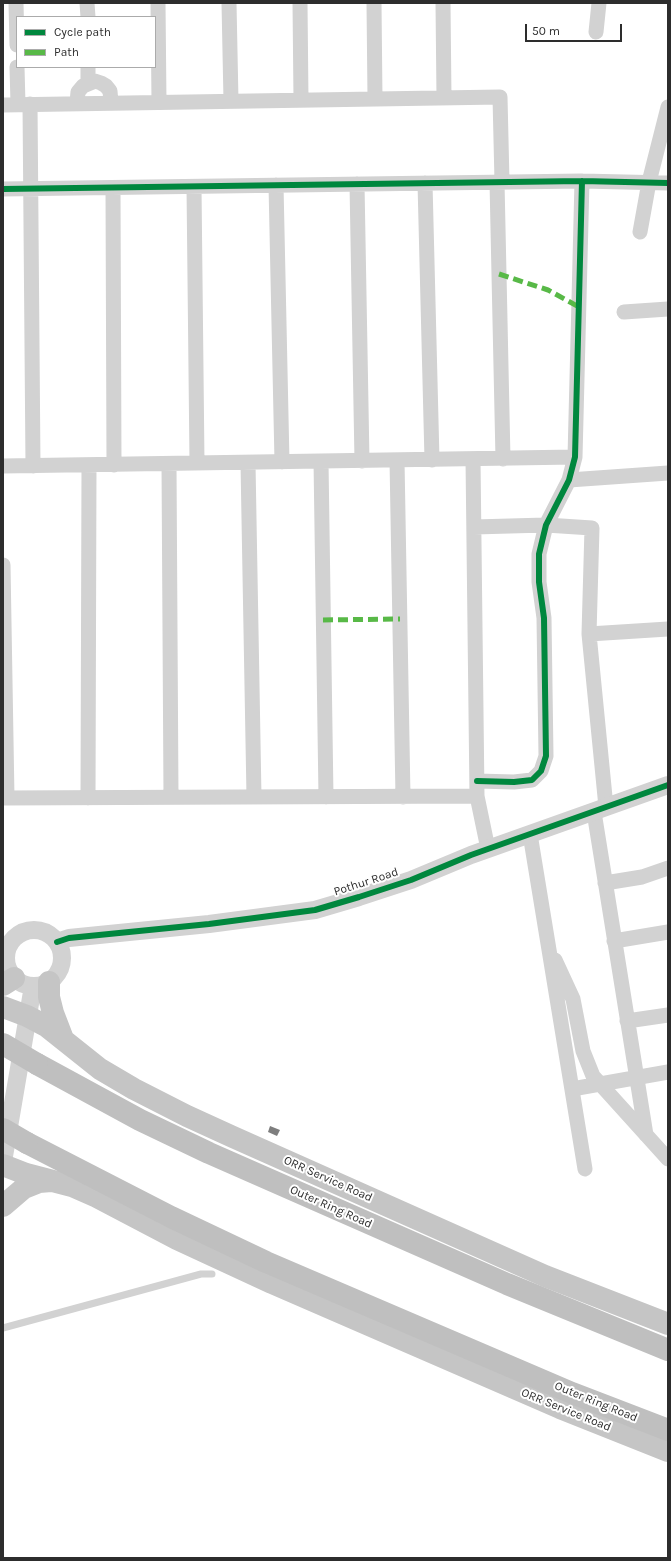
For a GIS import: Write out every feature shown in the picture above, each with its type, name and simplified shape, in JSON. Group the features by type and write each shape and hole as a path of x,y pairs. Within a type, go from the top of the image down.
{"highway":[{"name":"Outer Ring Road","path":"3,1044 140,1120 209,1153 507,1284 668,1350"},
{"name":"Outer Ring Road","path":"3,1129 27,1143 171,1217 266,1262 572,1393 668,1430"}],"main road":[{"path":"25,983 49,997 63,1040"},
{"name":"ORR Service Road","path":"3,1007 27,1016 46,1026 100,1069 134,1089 175,1110 546,1276 668,1324"},
{"name":"ORR Service Road","path":"3,1163 26,1174 72,1186 97,1197 177,1238 350,1318 560,1408 668,1451"},
{"path":"3,1206 24,1188 39,1182 52,1181"}],"street":[{"path":"16,3 16,16"},
{"path":"87,3 88,16"},
{"path":"158,3 159,102"},
{"path":"229,3 231,101"},
{"path":"300,3 301,100"},
{"path":"374,3 375,99"},
{"path":"443,3 444,98"},
{"path":"596,32 599,3"},
{"path":"17,68 17,104 31,189 33,466"},
{"path":"88,68 88,83"},
{"path":"77,103 78,92 88,83 95,81 101,82 110,91 111,103"},
{"path":"17,104 500,97 503,459"},
{"path":"640,232 649,182 668,107"},
{"path":"477,781 514,782 532,780 541,771 546,756 544,618 539,582 539,567 541,542 546,525 569,480 575,457 582,181"},
{"path":"3,189 582,181 668,183"},
{"path":"425,183 432,460"},
{"path":"357,184 362,461"},
{"path":"276,186 282,462"},
{"path":"194,187 197,463"},
{"path":"113,188 114,465"},
{"path":"624,312 668,309"},
{"path":"3,466 575,457"},
{"path":"473,459 477,781 478,796 488,849"},
{"path":"397,460 403,797"},
{"path":"321,461 326,797"},
{"path":"248,463 254,797"},
{"path":"169,464 171,797"},
{"path":"88,798 89,465"},
{"path":"569,480 668,473"},
{"path":"474,527 546,525 592,528 589,634 605,883 646,1135"},
{"path":"3,564 5,798 478,796"},
{"path":"589,634 668,629"},
{"name":"Pothur Road","path":"57,942 69,938 209,924 315,910 411,880 488,849 668,785"},
{"path":"530,834 585,1169"},
{"path":"605,883 642,876 668,868"},
{"path":"3,1163 27,1016 25,983 7,967 7,939 22,932 35,930 48,934 57,942 61,949 62,961 58,973 25,983"},
{"path":"614,941 668,932"},
{"path":"549,948 573,999 583,1051 593,1076 668,1159"},
{"path":"627,1021 668,1015"},
{"path":"564,1043 583,1051"},
{"path":"572,1088 668,1072"}],"lane":[{"path":"3,1328 201,1274 212,1274"}],"building":[{"path":"270,1126 280,1130 277,1136 268,1132"}],"marked path":[{"path":"499,274 548,290 579,307"},
{"path":"323,620 400,619"}],"cycle path":[{"path":"3,189 582,181 668,183"},
{"path":"477,781 514,782 532,780 541,771 546,756 544,618 539,582 539,554 546,525 569,480 575,457 582,181"},
{"path":"57,942 69,938 209,924 315,910 411,880 471,855 668,785"}]}
